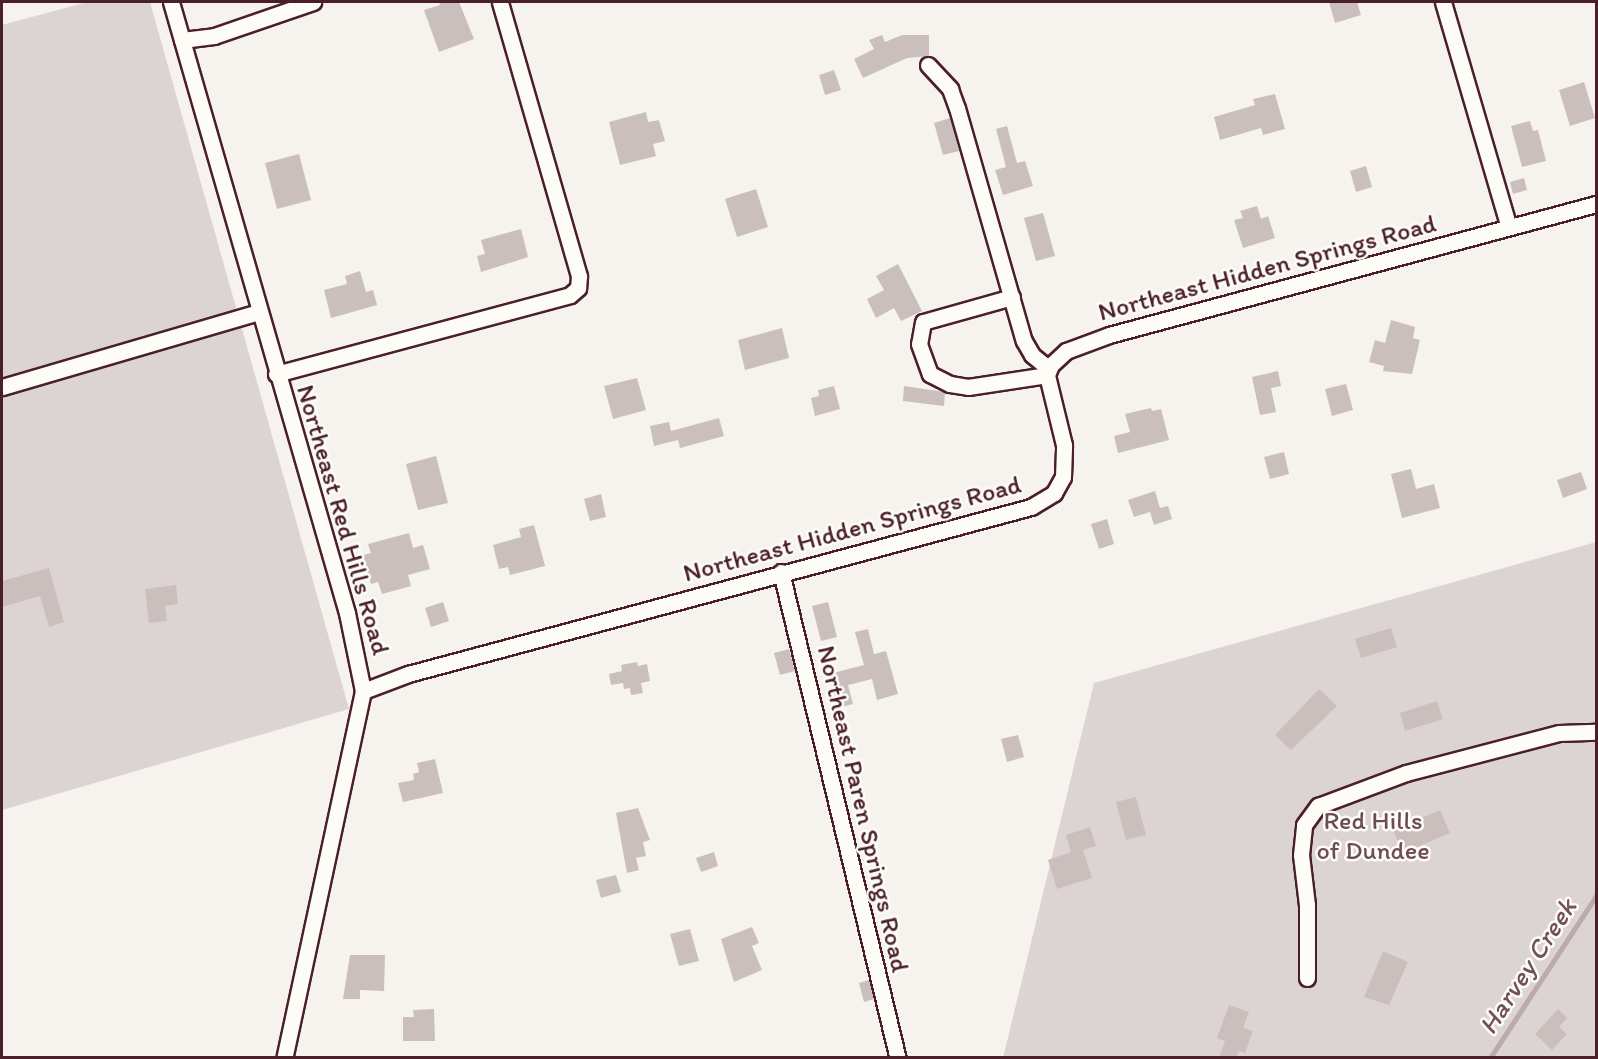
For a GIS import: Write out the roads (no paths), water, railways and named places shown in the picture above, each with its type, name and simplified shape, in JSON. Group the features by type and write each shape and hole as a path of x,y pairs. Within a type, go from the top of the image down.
{"street":[{"name":"Northeast Red Hills Road","path":"171,2 346,613 363,691 284,1058"},
{"path":"182,40 214,36 313,2"},
{"path":"276,374 570,295 579,288 579,276 500,2"},
{"path":"1443,2 1509,227"},
{"path":"928,65 950,89 1012,297 1032,355 1048,372"},
{"name":"Northeast Hidden Springs Road","path":"363,691 408,675 781,572 1017,512 1045,500 1060,485 1066,456 1048,372 1066,351 1109,335 1596,204"},
{"path":"1012,297 923,322 919,344 930,375 950,384 968,387 1048,372"},
{"path":"2,387 258,312"},
{"name":"Northeast Paren Springs Road","path":"781,572 898,1058"},
{"path":"1307,978 1307,905 1301,846 1304,825 1318,806 1406,773 1559,733 1596,732"}],"waterway":[{"name":"Harvey Creek","path":"1490,1058 1596,896"}],"park label":[{"name":"Red Hills of Dundee","path":"1373,836"}]}
